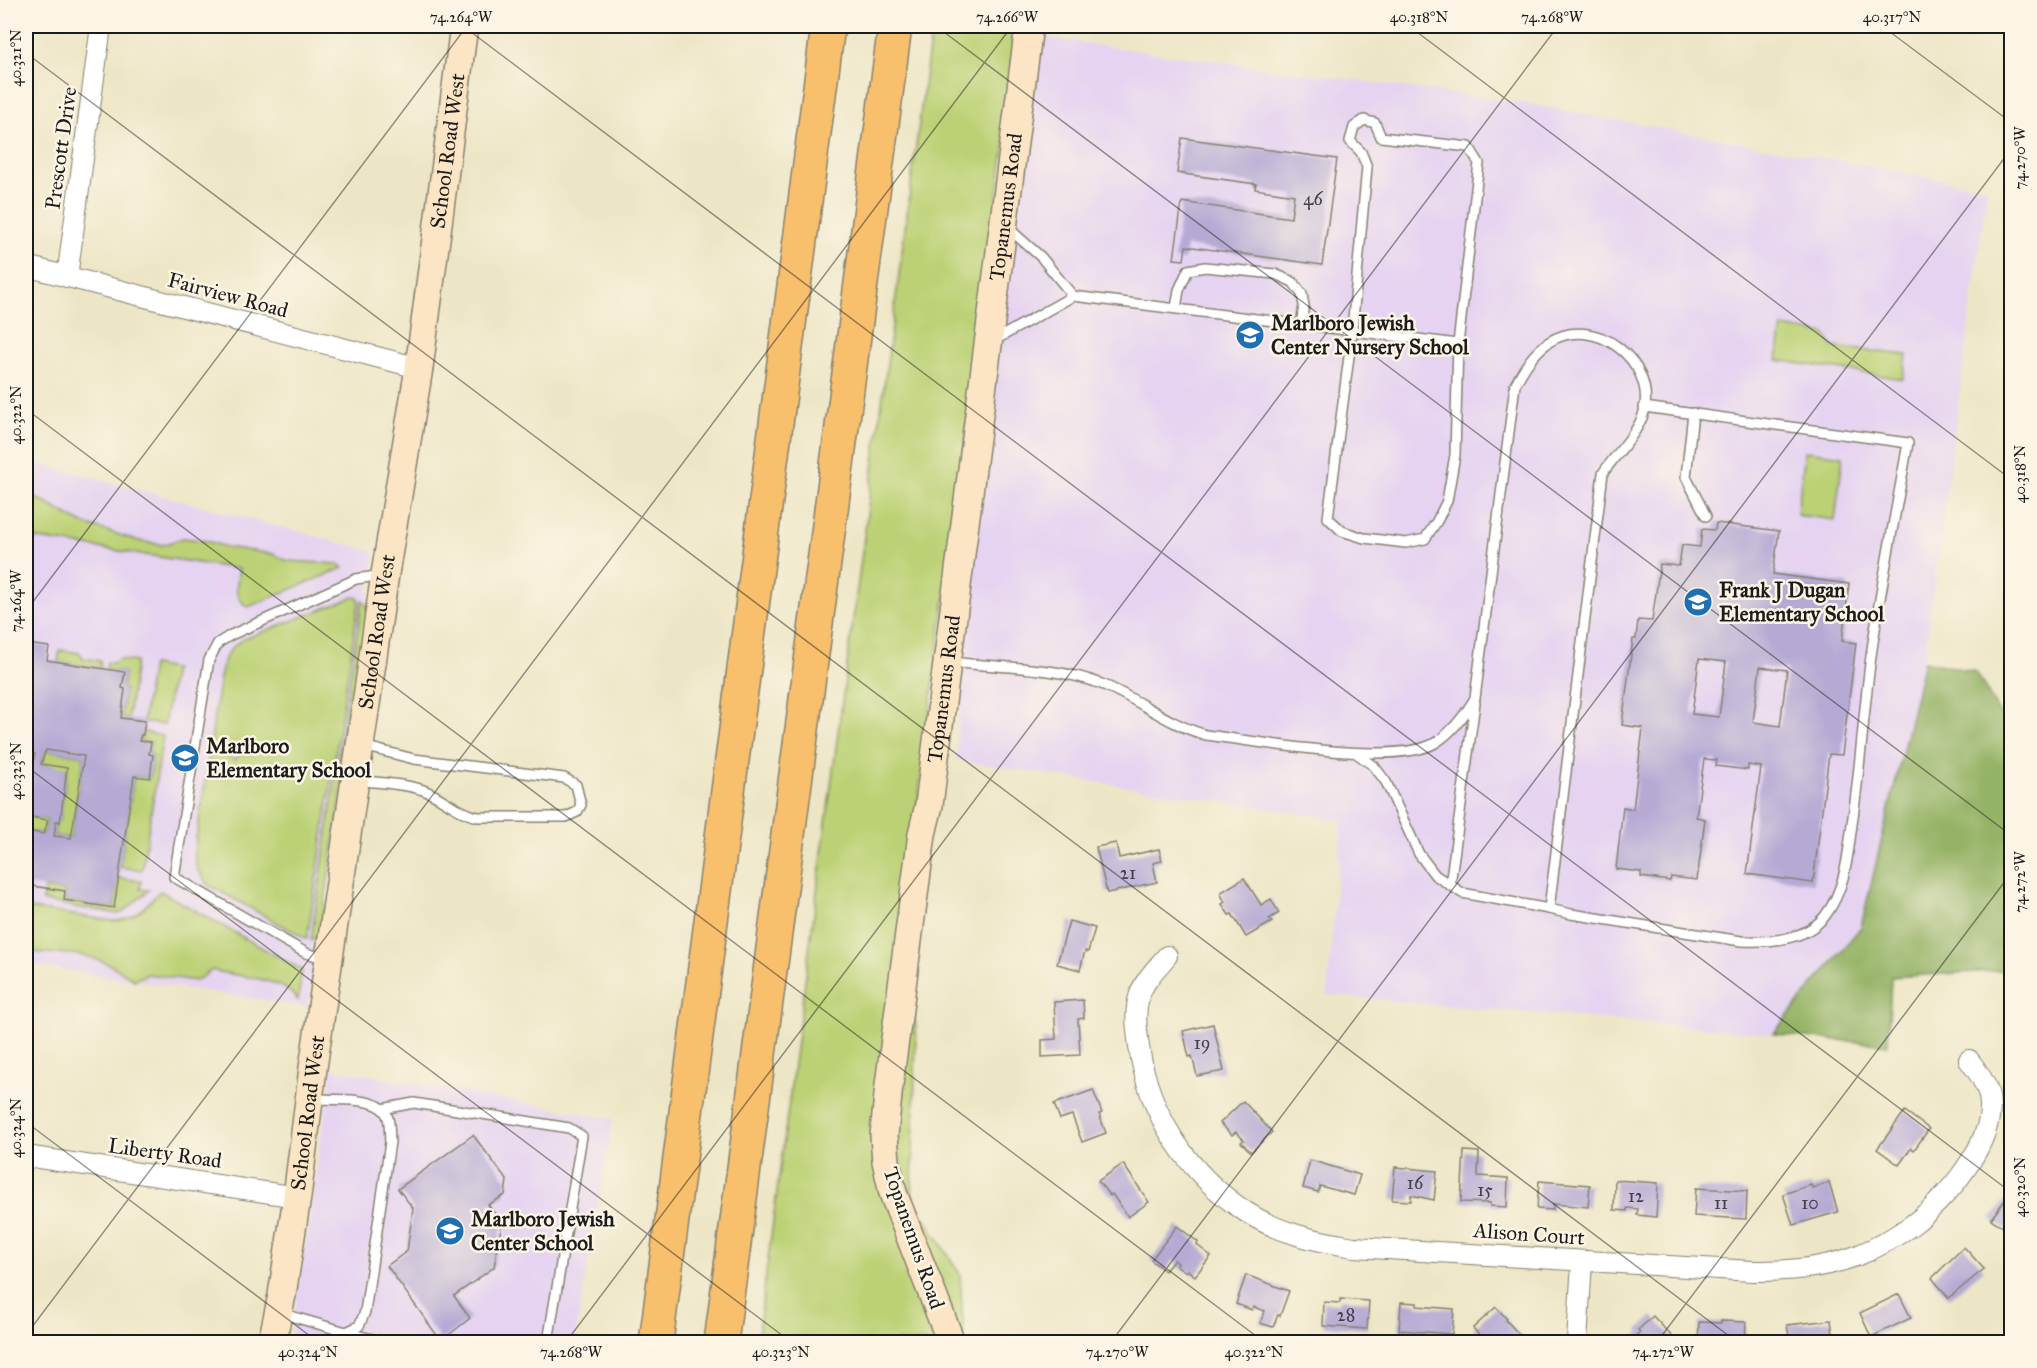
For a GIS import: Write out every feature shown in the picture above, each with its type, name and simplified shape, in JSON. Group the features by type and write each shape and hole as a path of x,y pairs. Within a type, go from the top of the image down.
{"highway":[{"path":"656,1342 828,26"},
{"path":"721,1342 894,26"}],"street":[{"name":"Prescott Drive","path":"67,277 101,26"},
{"name":"School Road West","path":"272,1342 297,1197 386,574 418,368 464,26"},
{"name":"Topanemus Road","path":"951,1342 893,1193 886,1161 884,1135 919,857 948,661 1029,26"},
{"name":"Fairview Road","path":"26,266 418,368"},
{"name":"Alison Court","path":"1167,956 1148,978 1139,998 1136,1025 1142,1068 1154,1104 1170,1136 1197,1170 1223,1196 1269,1225 1299,1236 1354,1247 1752,1271 1788,1271 1835,1263 1881,1244 1912,1225 1940,1200 1962,1173 1978,1146 1989,1118 1988,1091 1969,1060"},
{"name":"Liberty Road","path":"26,1156 297,1197"},
{"path":"1577,1342 1582,1262"}],"lane":[{"path":"1364,120 1375,123 1381,137 1469,147 1479,163 1458,344 1455,455 1447,501 1437,521 1425,539 1406,543 1364,538 1342,531 1328,518 1352,331 1367,167 1361,152 1350,141 1353,128 1364,120"},
{"path":"1004,224 1041,257 1073,296"},
{"path":"1176,308 1179,290 1188,270 1205,267 1275,274 1293,282 1302,294 1304,306 1301,325"},
{"path":"988,344 1073,296 1458,344"},
{"path":"1450,885 1515,385 1528,361 1550,342 1571,334 1598,336 1619,346 1637,366 1645,389 1644,413 1632,435 1614,455 1603,473 1549,909"},
{"path":"1356,753 1374,766 1386,782 1419,854 1435,875 1462,893 1571,915 1741,941 1767,942 1788,939 1811,930 1824,918 1837,899 1846,869 1872,650 1908,443 1644,407"},
{"path":"1693,413 1686,477 1706,516"},
{"path":"330,959 306,953 174,877 209,660 218,643 356,579 386,574"},
{"path":"948,661 1067,673 1104,685 1185,729 1206,735 1356,753 1414,750 1435,743 1462,720 1475,698"},
{"path":"356,780 420,789 435,795 465,814 478,817 566,817 577,812 581,805 576,785 564,778 414,759 361,746"},
{"path":"310,1099 366,1102 382,1109 414,1103 569,1128 582,1136 548,1342"},
{"path":"278,1312 346,1332 359,1326 364,1312 390,1142 389,1121 382,1109"},
{"path":"339,1330 384,1342"}],"shaded area":[{"name":"Frank J Dugan Elementary School","path":"1039,37 1529,104 1987,188 1924,661 1861,927 1773,1034 1327,995 1342,820 956,760 971,567"},
{"name":"Marlboro Elementary School","path":"26,460 375,552 308,1007 26,964"},
{"name":"Marlboro Jewish Center School","path":"332,1069 613,1119 574,1342 290,1342"}],"green space":[{"path":"932,26 1020,26 899,945 916,1028 912,1198 960,1274 964,1342 757,1342"},
{"path":"1782,327 1825,334 1833,347 1907,355 1903,379 1777,360"},
{"path":"1805,451 1843,456 1835,520 1797,515"},
{"path":"26,497 41,500 81,523 139,541 163,545 183,538 207,541 226,547 273,554 288,561 338,564 343,568 248,607 238,595 239,569 26,537"},
{"path":"354,597 359,598 359,601 307,939 208,885 197,869 194,852 210,750 226,752 228,757 234,760 241,753 236,745 229,745 226,749 210,747 221,672 229,652 244,639"},
{"path":"362,600 369,608 320,933 318,937 311,940"},
{"path":"60,650 80,653 83,658 100,661 101,668 58,662"},
{"path":"119,659 136,662 128,718 121,718 125,672 106,669 107,662 114,663"},
{"path":"1924,661 1976,672 2011,734 2011,970 1891,977 1888,1045 1773,1034 1861,927"},
{"path":"152,665 174,669 164,725 143,720"},
{"path":"143,732 163,736 142,870 120,867 134,776 150,778 153,755 149,754 151,742 139,741"},
{"path":"46,750 84,756 71,838 54,836 56,821 60,821 67,769 41,764"},
{"path":"26,816 48,820 44,834 26,831"},
{"path":"118,878 141,881 140,889 149,890 118,914 90,909 91,905 114,908"},
{"path":"44,888 65,891 64,900 88,904 87,909 42,901"},
{"path":"160,891 302,970 298,1000 291,992 270,982 212,970 196,981 148,974 134,980 113,967 89,957 26,951 26,908 114,921 122,920 140,911"}],"building":[{"path":"1182,138 1337,159 1322,265 1186,246 1184,260 1174,259 1182,202 1291,218 1294,195 1255,189 1256,184 1177,173"},
{"name":"Frank J Dugan Elementary School","path":"1716,523 1779,531 1773,574 1849,584 1842,641 1856,643 1842,755 1829,754 1813,883 1747,874 1761,767 1748,765 1748,770 1716,766 1717,760 1704,759 1696,817 1705,819 1697,880 1671,877 1670,881 1641,877 1641,872 1616,869 1623,807 1633,809 1643,728 1622,725 1633,639 1636,639 1638,620 1652,621 1660,564 1679,566 1682,545 1700,547 1702,529 1715,530","holes":["1699,659 1726,662 1719,717 1692,714","1760,667 1787,670 1780,726 1753,722"]},
{"path":"26,644 49,647 47,660 125,672 121,718 145,721 143,735 139,741 151,742 149,754 153,755 150,778 134,776 114,908 64,900 65,891 26,885 26,831 44,834 48,820 26,816 26,762 34,763 35,754 33,748 26,747","holes":["46,750 84,756 71,838 54,836 56,821 60,822 67,768 41,764"]},
{"path":"1116,843 1119,858 1159,849 1162,861 1153,863 1157,882 1107,893 1096,847"},
{"path":"1244,878 1261,905 1271,899 1279,913 1269,919 1272,922 1246,937 1232,914 1229,915 1222,904 1225,902 1220,893"},
{"path":"1069,921 1095,928 1080,970 1057,964"},
{"path":"1083,1000 1084,1018 1078,1019 1080,1055 1042,1057 1042,1040 1056,1039 1054,1002"},
{"path":"1213,1024 1224,1071 1197,1076 1192,1056 1189,1057 1183,1031"},
{"path":"1093,1090 1102,1113 1099,1114 1106,1133 1082,1142 1072,1115 1060,1119 1054,1104"},
{"path":"1243,1101 1272,1132 1251,1152 1241,1142 1244,1140 1236,1132 1232,1135 1220,1123"},
{"path":"1905,1111 1929,1129 1914,1150 1911,1148 1899,1165 1877,1149"},
{"name":"Marlboro Jewish Center School","path":"473,1135 507,1180 505,1195 488,1205 502,1222 494,1267 454,1296 470,1318 441,1341 387,1266 407,1251 413,1208 398,1189"},
{"path":"1464,1151 1479,1152 1478,1176 1508,1178 1507,1207 1490,1206 1490,1203 1461,1202"},
{"path":"1310,1160 1360,1175 1354,1195 1320,1186 1318,1192 1303,1188"},
{"path":"1123,1164 1149,1202 1128,1217 1112,1194 1110,1196 1098,1181"},
{"path":"1395,1167 1437,1171 1434,1200 1411,1195 1411,1201 1392,1200"},
{"path":"1615,1180 1658,1183 1656,1217 1637,1215 1638,1209 1614,1210"},
{"path":"1539,1181 1590,1185 1588,1207 1553,1204 1553,1210 1537,1209"},
{"path":"1829,1183 1838,1212 1793,1225 1783,1194 1811,1185 1812,1188"},
{"path":"1696,1188 1747,1191 1746,1219 1694,1216"},
{"path":"2012,1190 2012,1233 1991,1219"},
{"path":"1177,1226 1198,1242 1197,1245 1211,1256 1195,1276 1176,1265 1178,1263 1174,1260 1165,1271 1151,1260"},
{"path":"1964,1247 1984,1269 1949,1298 1932,1278"},
{"path":"1246,1275 1289,1291 1280,1316 1278,1315 1273,1327 1260,1323 1265,1311 1253,1307 1252,1310 1236,1304"},
{"path":"1899,1294 1911,1318 1871,1337 1860,1313"},
{"path":"1340,1299 1369,1301 1367,1329 1323,1326 1324,1302 1340,1303"},
{"path":"1401,1302 1417,1303 1417,1306 1454,1309 1452,1334 1399,1330"},
{"path":"1496,1307 1526,1342 1491,1342 1488,1338 1485,1341 1473,1328"},
{"path":"1653,1316 1677,1342 1629,1342 1640,1332 1638,1330"},
{"path":"1831,1320 1834,1342 1790,1342 1787,1325"},
{"path":"1721,1321 1746,1322 1745,1342 1698,1342 1699,1322 1721,1323"}],"place":[{"name":"Marlboro Jewish Center Nursery School","path":"1250,335"},
{"name":"Frank J Dugan Elementary School","path":"1698,602"},
{"name":"Marlboro Elementary School","path":"185,758"},
{"name":"Marlboro Jewish Center School","path":"450,1231"}]}
